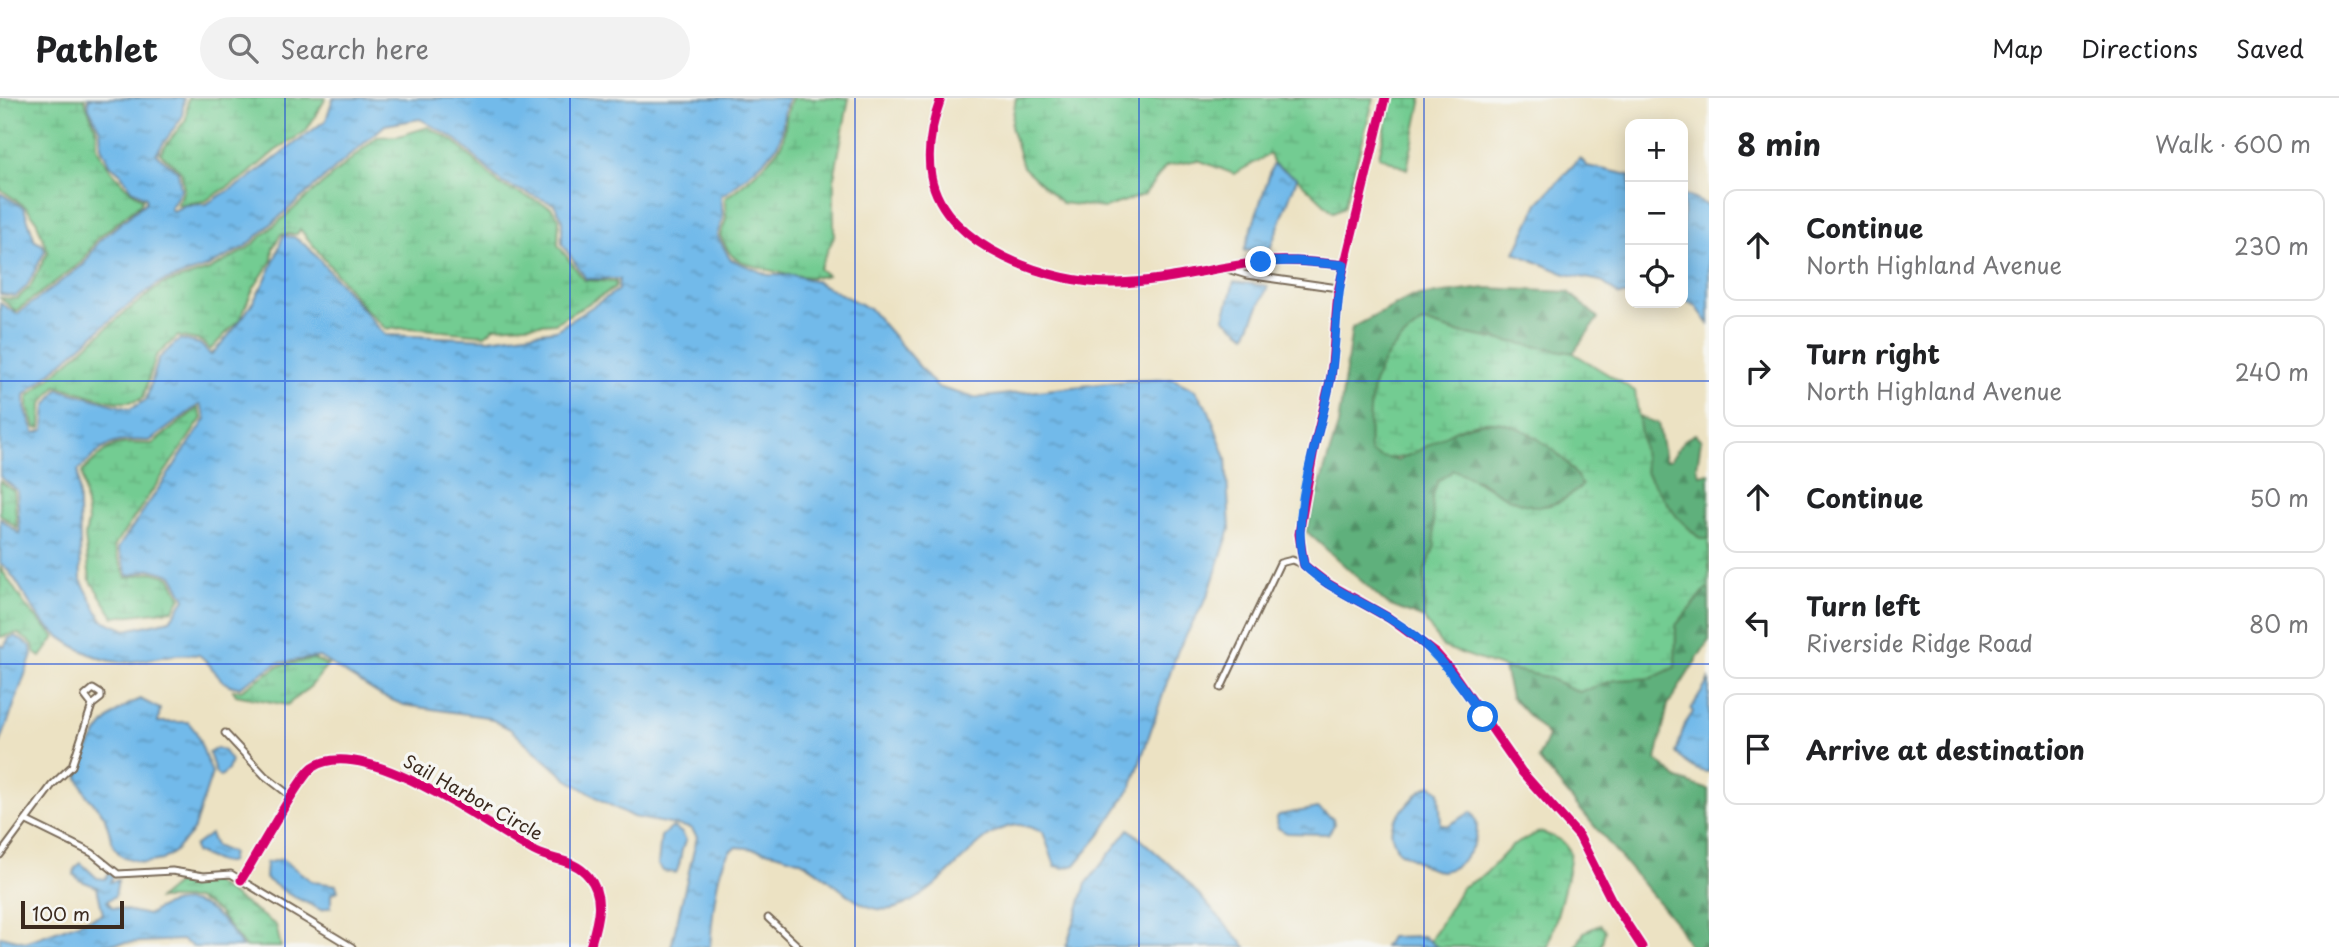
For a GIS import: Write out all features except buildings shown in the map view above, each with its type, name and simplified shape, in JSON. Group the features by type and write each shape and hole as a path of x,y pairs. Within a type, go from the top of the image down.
{"street":[{"path":"941,98 932,123 929,154 931,178 944,206 966,233 1031,269 1073,281 1129,282 1296,261 1344,265"},
{"path":"1304,565 1299,534 1315,443 1331,377 1338,289 1385,98"},
{"path":"1224,268 1247,275 1338,289"},
{"path":"1221,688 1280,563 1292,560 1304,565 1327,583 1389,618 1436,653 1451,670 1522,772 1579,836 1612,901 1642,947"},
{"path":"0,855 52,785 72,766 92,705"},
{"path":"225,733 265,776 292,797"},
{"name":"Sail Harbor Circle","path":"241,880 314,766 332,762 377,766 412,779 538,853 567,861 581,869 590,877 598,899 598,920 590,947"},
{"path":"27,821 92,853 118,874 172,871 204,876 226,873 352,947"},
{"path":"768,918 799,947"}],"green space":[{"path":"0,98 85,98 97,131 97,146 103,159 123,183 143,198 140,204 97,239 82,262 16,311 0,298 17,299 30,287 48,252 36,220 26,207 0,189"},
{"path":"188,98 326,98 306,131 275,151 246,176 205,201 177,205 184,190 181,171 160,153 186,119"},
{"path":"792,98 849,98 834,178 834,237 819,269 827,275 819,277 781,273 743,262 730,254 720,235 726,219 725,198 757,171 780,146"},
{"path":"1016,98 1374,98 1344,207 1333,212 1297,178 1273,163 1270,154 1234,174 1198,160 1166,166 1144,195 1104,208 1062,203 1023,167 1011,126"},
{"path":"1392,98 1422,98 1407,169 1379,156"},
{"path":"428,127 455,142 500,185 551,207 559,218 558,245 584,280 616,282 615,288 555,323 495,327 485,335 410,328 386,329 364,308 300,229 297,234 281,234 273,248 272,260 253,289 240,319 210,350 201,341 178,336 156,356 143,398 133,401 112,401 56,386 42,404 41,428 36,428 28,408 28,397 124,313 161,285 209,270 247,249 377,137 399,136"},
{"path":"1486,288 1569,292 1598,318 1573,353 1455,332 1424,322 1392,349 1376,378 1370,411 1370,452 1398,461 1466,426 1501,423 1519,428 1546,444 1573,470 1583,485 1555,504 1542,506 1517,502 1476,479 1432,498 1436,547 1425,570 1424,619 1388,605 1306,531 1338,425 1352,328 1411,297"},
{"path":"1424,322 1455,332 1573,353 1635,391 1646,473 1677,517 1700,539 1709,539 1709,590 1706,589 1676,625 1675,667 1652,678 1615,680 1579,692 1547,677 1504,668 1443,647 1424,619 1425,570 1435,546 1432,498 1438,481 1454,470 1518,502 1534,506 1549,505 1565,499 1582,485 1558,454 1538,439 1510,425 1485,422 1463,427 1407,456 1389,458 1370,452 1370,411 1376,378 1392,349"},
{"path":"198,408 202,418 114,547 126,578 152,572 170,577 181,598 173,610 114,617 90,580 85,537 88,521 82,472 112,447 152,444"},
{"path":"1638,417 1658,423 1665,460 1670,460 1684,440 1695,434 1701,440 1697,467 1700,475 1709,473 1709,539 1700,539 1677,517 1646,473"},
{"path":"0,481 14,491 17,528 0,514"},
{"path":"0,567 27,608 55,637 41,657 35,653 33,644 17,633 0,637"},
{"path":"1706,589 1709,590 1709,640 1668,705 1656,760 1678,779 1709,790 1709,947 1690,947 1675,922 1538,759 1548,736 1511,697 1504,668 1547,677 1579,692 1615,680 1652,678 1675,667 1676,625"},
{"path":"313,659 328,665 311,686 287,705 236,695 233,690 241,690 279,666"},
{"path":"1539,832 1561,841 1570,852 1566,882 1548,947 1437,947 1430,941 1462,887 1483,876 1512,846"},
{"path":"181,880 210,880 276,925 281,947 245,947 218,912 196,899 158,899"},
{"path":"1600,925 1605,930 1601,947 1576,947 1584,932"}],"water":[{"path":"88,98 184,98 182,117 156,154 178,171 181,190 170,209 173,211 185,205 206,204 248,179 326,120 333,98 789,98 781,137 775,148 753,171 721,196 723,218 717,235 730,259 768,275 793,275 815,281 870,309 937,387 975,398 1126,381 1173,379 1195,390 1209,411 1226,458 1230,529 1208,595 1178,650 1132,786 1100,835 1075,865 1064,868 1055,866 1043,832 1020,825 1002,829 987,837 930,889 914,900 896,908 882,910 857,901 798,860 736,847 729,852 719,876 710,947 671,947 697,837 691,828 633,817 604,802 567,779 510,729 487,717 404,705 382,696 319,657 278,663 239,687 221,679 199,655 115,662 82,650 60,637 38,616 7,569 0,563 0,518 20,534 17,490 0,477 0,303 17,314 84,264 99,241 146,202 146,197 132,190 121,174 109,164 101,147 100,130 89,108","holes":["420,119 457,140 502,183 554,204 562,218 562,244 586,279 619,279 618,290 556,330 489,339 385,335 309,248 294,237 283,236 270,270 254,300 211,355 200,344 180,339 159,358 146,400 130,409 58,389 46,406 44,430 35,433 25,408 25,395 121,311 159,283 207,267 245,247 385,125","200,404 206,419 118,548 128,576 151,569 172,575 185,599 170,620 126,630 102,620 81,580 78,471 95,454 117,442 150,441"]},
{"path":"1580,158 1587,166 1625,174 1625,295 1619,295 1601,281 1566,274 1515,253 1538,203"},
{"path":"1273,164 1297,178 1270,249 1244,251"},
{"path":"0,193 24,208 35,241 43,245 45,251 27,286 16,296 0,294"},
{"path":"1688,196 1709,206 1709,324 1695,305 1688,302"},
{"path":"1234,282 1268,286 1246,335 1224,318"},
{"path":"15,636 31,646 32,655 0,744 0,645 4,647 9,638"},
{"path":"1709,680 1709,772 1704,772 1676,753 1685,724 1693,712 1691,709"},
{"path":"140,699 160,709 158,722 188,722 196,732 212,773 193,831 174,852 162,860 143,863 121,856 114,847 104,815 87,796 78,778 87,752 99,730 117,712"},
{"path":"217,748 224,751 231,761 228,770 220,777 216,774 209,753"},
{"path":"1431,785 1439,791 1441,824 1447,826 1471,812 1476,820 1475,839 1466,857 1450,869 1441,871 1430,869 1400,853 1391,832 1398,815 1421,790"},
{"path":"1318,808 1333,819 1334,825 1328,834 1287,833 1278,828 1276,819 1279,815"},
{"path":"673,827 682,833 686,840 676,873 663,871 658,865 661,836"},
{"path":"1129,829 1178,872 1246,947 1066,947 1086,884"},
{"path":"210,834 215,846 232,853 230,862 219,862 195,852 194,846"},
{"path":"282,859 313,882 336,885 338,891 331,894 331,907 321,910 288,894 265,878 266,863"},
{"path":"81,863 97,878 105,879 109,873 113,876 110,882 118,880 115,896 107,901 112,907 148,915 163,906 190,902 213,912 242,947 194,947 182,940 103,944 99,947 0,947 0,936 26,942 103,914 97,887 79,880 74,875 75,868"},
{"path":"1423,936 1437,947 1384,947 1390,937"}],"cycle path":[{"path":"941,98 929,156 931,176 940,201 957,223 979,242 1033,269 1090,282 1116,283 1152,280 1270,261 1344,265"},
{"path":"1385,98 1338,292 1331,377 1315,443 1299,534 1304,565 1327,583 1389,618 1436,653 1451,670 1522,772 1579,836 1612,901 1642,947"},
{"path":"241,880 287,802 313,767 335,760 363,763 394,773 426,788 536,852 570,863 582,870 594,884 598,901 597,920 590,947"}],"route":[{"path":"1261,262 1296,261 1344,265 1338,292 1331,377 1315,443 1299,534 1304,565 1327,583 1389,618 1436,653 1483,717"}]}
